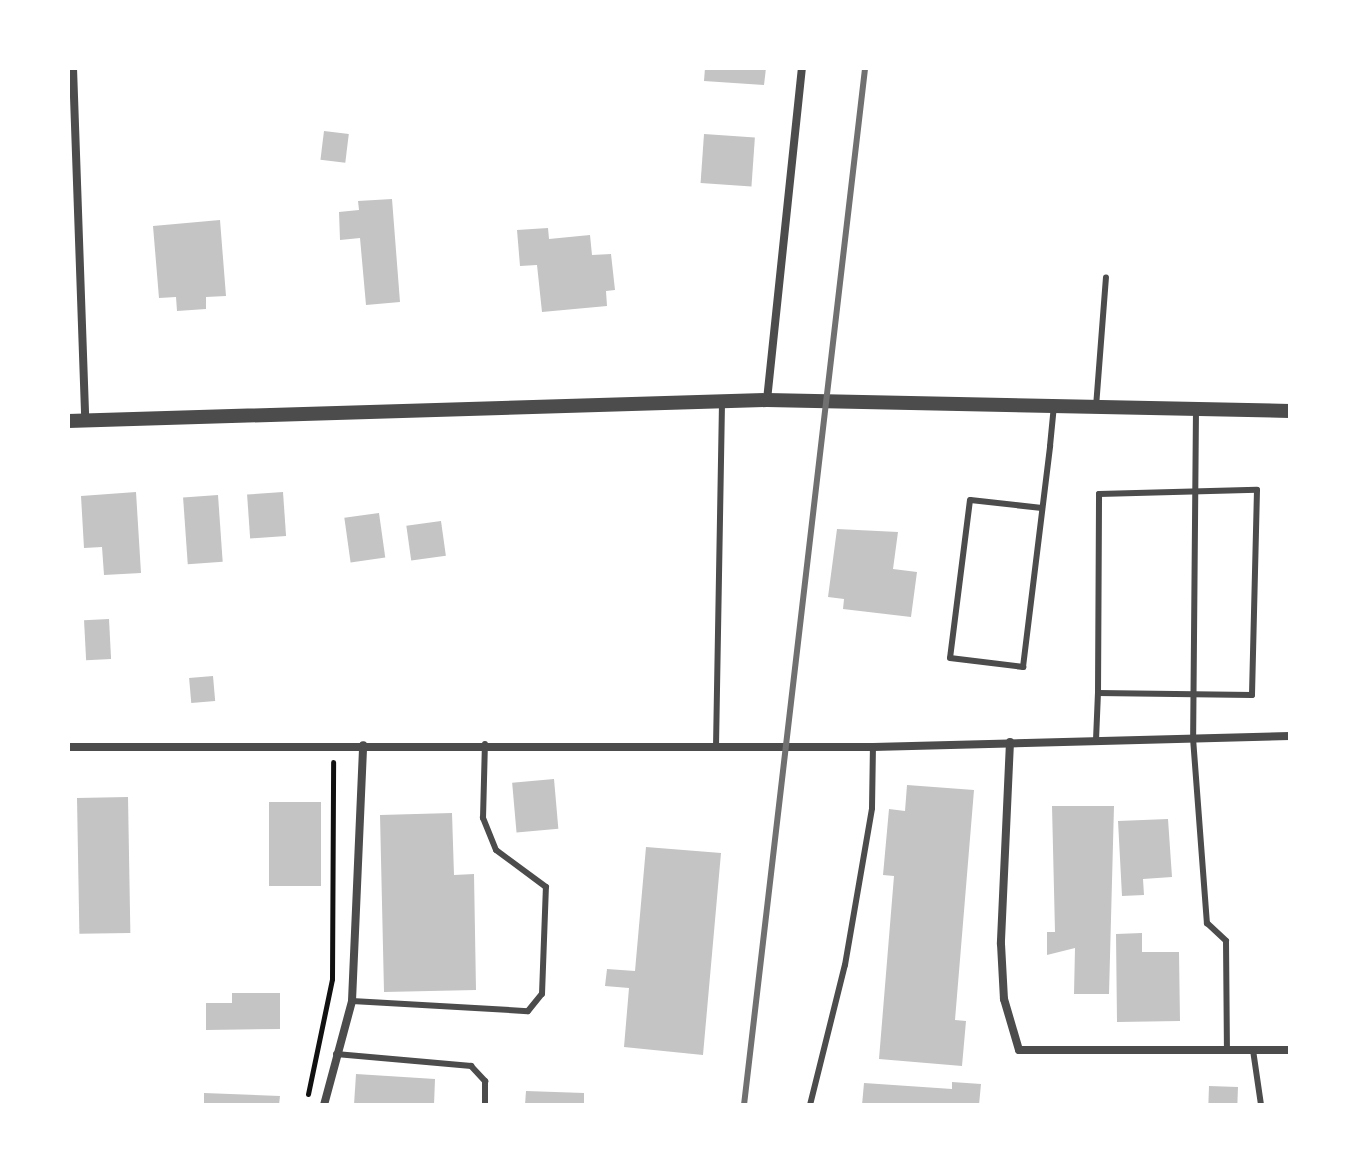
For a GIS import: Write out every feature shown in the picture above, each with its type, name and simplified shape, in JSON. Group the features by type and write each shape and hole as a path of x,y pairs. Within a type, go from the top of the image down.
{"street":[{"path":"73,68 85,420"},
{"path":"767,400 802,68"},
{"path":"68,421 767,400 1290,411"},
{"path":"68,747 485,744 873,747 1290,736"},
{"path":"1010,742 1001,944 1004,999 1019,1050 1290,1050"},
{"path":"324,1105 352,1001 363,745"}],"lane":[{"path":"1096,407 1106,277"},
{"path":"716,747 722,401"},
{"path":"1042,508 970,500 950,658 1023,667 1042,508 1054,405"},
{"path":"1196,409 1193,738 1207,923 1226,941 1227,1049"},
{"path":"1096,740 1099,494 1195,489 1257,490 1252,695 1098,693"},
{"path":"352,1001 528,1011 542,994 546,887 496,850 483,818 485,744"},
{"path":"810,1105 847,951 872,808 873,747"},
{"path":"1253,1050 1261,1105"},
{"path":"336,1054 471,1066 485,1081 485,1105"}],"path":[{"path":"306,1105 332,979 333,745"}],"building":[{"path":"705,68 766,68 764,85 704,81"},
{"path":"324,131 349,134 345,163 320,160"},
{"path":"704,134 755,138 751,186 701,183"},
{"path":"392,199 400,302 366,305 360,238 340,240 339,212 359,210 358,201"},
{"path":"220,220 226,296 206,297 206,309 177,311 176,297 159,298 153,226"},
{"path":"548,228 549,239 590,235 592,255 611,254 615,290 606,291 607,306 542,312 537,265 520,266 517,230"},
{"path":"136,492 141,573 104,575 102,547 84,548 81,496"},
{"path":"283,492 286,536 250,538 247,495"},
{"path":"218,495 223,562 188,564 183,497"},
{"path":"379,513 385,558 351,562 344,518"},
{"path":"441,521 446,556 411,561 406,526"},
{"path":"837,529 898,532 893,569 917,572 911,617 843,609 844,599 828,597"},
{"path":"109,619 111,659 86,660 84,620"},
{"path":"213,676 215,701 191,703 189,678"},
{"path":"554,779 558,829 517,832 512,783"},
{"path":"907,785 974,790 955,1020 966,1021 962,1066 879,1059 894,876 883,875 889,809 905,811"},
{"path":"128,797 130,933 79,934 77,798"},
{"path":"269,802 321,802 321,886 269,886"},
{"path":"1052,806 1114,806 1109,994 1074,994 1075,948 1047,955 1047,932 1055,932"},
{"path":"452,813 454,875 474,874 476,990 384,992 380,815"},
{"path":"1168,819 1172,877 1143,879 1144,895 1122,896 1118,821"},
{"path":"646,847 721,853 703,1055 624,1047 629,988 605,986 607,969 635,971"},
{"path":"1142,933 1142,952 1179,952 1180,1021 1117,1022 1116,934"},
{"path":"232,993 280,993 280,1029 206,1030 206,1003 232,1003"},
{"path":"356,1074 435,1079 434,1105 354,1105"},
{"path":"952,1082 981,1084 979,1105 862,1105 864,1083 952,1089"},
{"path":"1209,1086 1238,1087 1237,1105 1208,1105"},
{"path":"526,1091 584,1093 584,1105 525,1105"},
{"path":"204,1093 280,1096 279,1105 204,1105"}],"railway":[{"path":"744,1105 865,68"}]}
